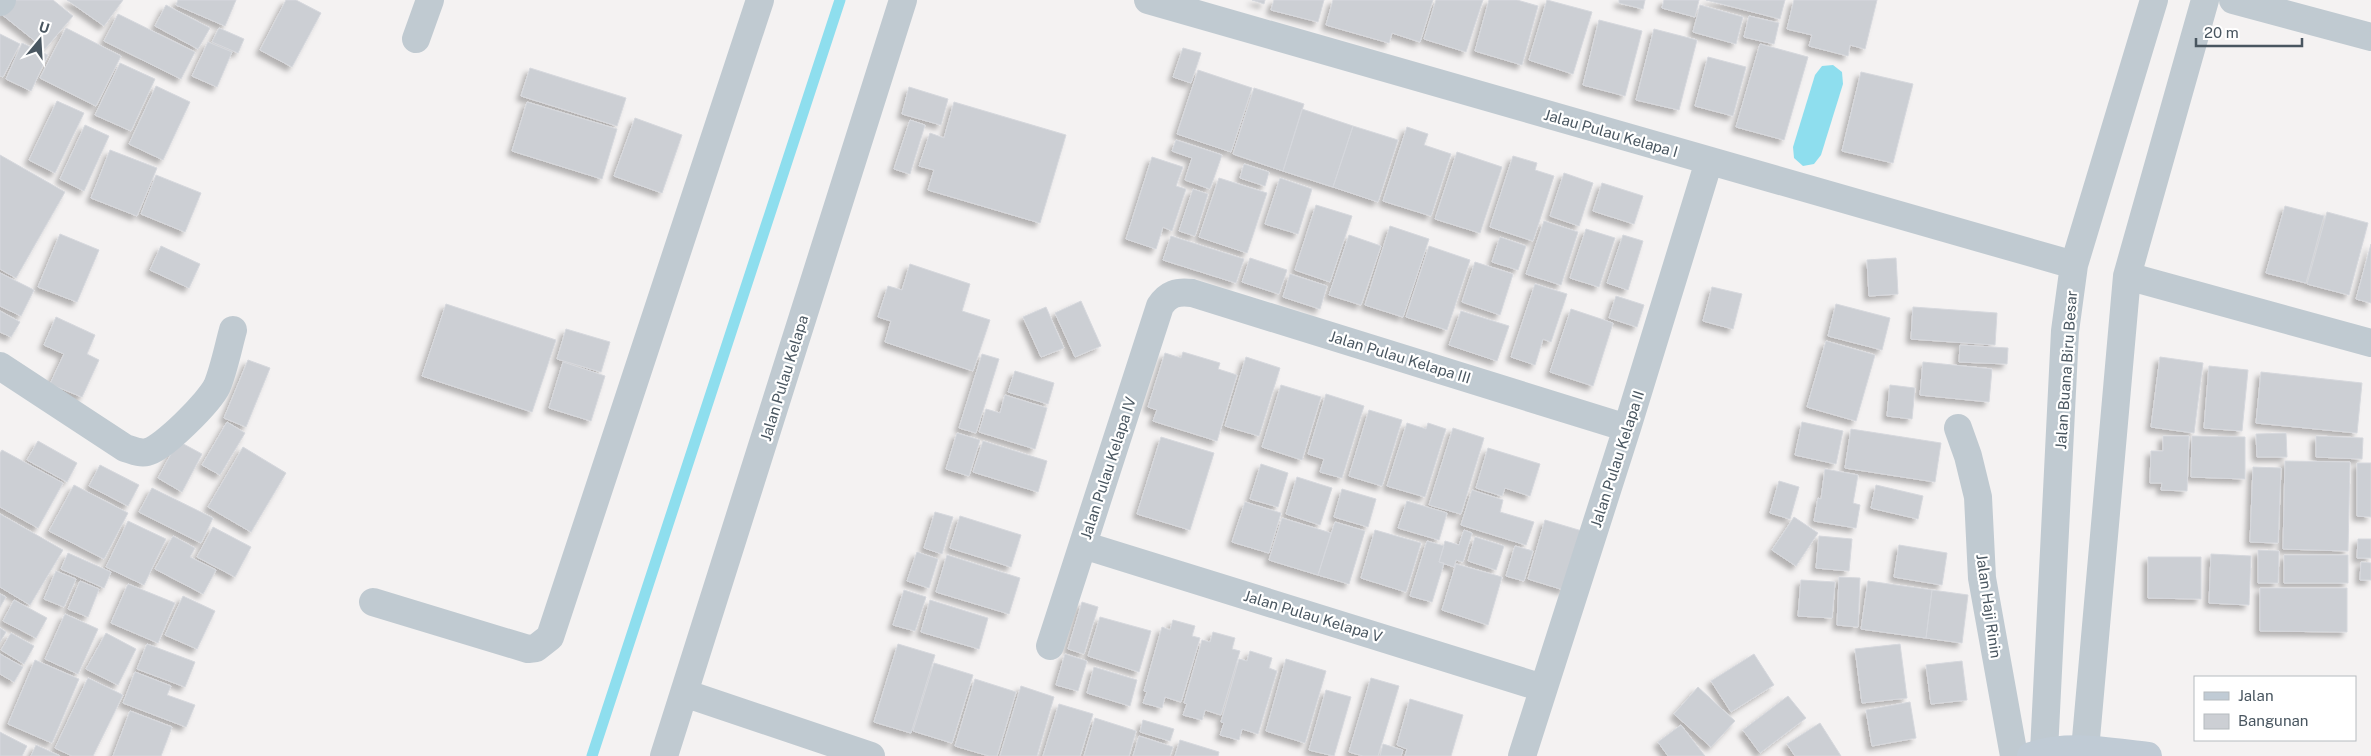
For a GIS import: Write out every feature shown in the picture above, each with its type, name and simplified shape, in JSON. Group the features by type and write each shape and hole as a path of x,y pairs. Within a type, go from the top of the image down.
{"street":[{"path":"416,39 430,0"},
{"path":"373,602 528,649 536,648 550,637 760,0"},
{"name":"Jalan Pulau Kelapa","path":"664,756 903,0"},
{"name":"Jalau Pulau Kelapa I","path":"1148,0 2074,265"},
{"name":"Jalan Buana Biru Besar","path":"2037,754 2066,331 2074,265 2154,0"},
{"path":"2085,750 2127,276 2205,0"},
{"path":"2234,0 2371,37"},
{"name":"Jalan Pulau Kelapa II","path":"1522,756 1627,428 1709,161"},
{"path":"2127,276 2371,343"},
{"name":"Jalan Pulau Kelapa III","path":"1172,294 1192,293 1627,428"},
{"name":"Jalan Pulau Kelapa IV","path":"1050,646 1160,306 1165,298 1172,294"},
{"path":"0,366 125,448 138,452 147,452 158,448 206,403 216,387 233,330"},
{"name":"Jalan Haji Rinin","path":"1958,428 1968,456 1978,496 1982,578 2014,756"},
{"name":"Jalan Pulau Kelapa V","path":"1083,545 1543,688"},
{"path":"684,693 871,756"},
{"path":"2037,754 2085,750 2148,756"}],"water":[{"path":"1833,65 1842,72 1843,84 1821,155 1814,164 1803,166 1794,158 1793,147 1815,75 1822,66"}],"building":[{"path":"11,0 53,0 73,16 45,49 0,13"},
{"path":"67,0 123,0 104,26"},
{"path":"178,0 236,0 225,26 176,5"},
{"path":"286,0 296,0 321,13 292,67 260,50"},
{"path":"1252,0 1265,0 1264,4"},
{"path":"1274,0 1324,0 1318,22 1271,10"},
{"path":"1333,0 1433,0 1420,42 1392,33 1389,43 1326,25"},
{"path":"1436,0 1483,0 1466,52 1424,39"},
{"path":"1489,0 1517,0 1538,6 1522,65 1475,51"},
{"path":"1547,0 1592,12 1573,74 1529,60"},
{"path":"1619,0 1645,0 1643,9 1619,3"},
{"path":"1664,0 1699,0 1695,17 1662,8"},
{"path":"1706,0 1785,0 1780,19"},
{"path":"1794,0 1877,0 1865,49 1850,45 1848,56 1809,46 1812,35 1787,29"},
{"path":"166,5 210,28 198,49 155,26"},
{"path":"1700,5 1743,17 1736,44 1693,32"},
{"path":"118,14 195,52 181,79 104,41"},
{"path":"1749,16 1779,23 1774,44 1744,37"},
{"path":"1599,20 1642,31 1625,96 1583,85"},
{"path":"66,28 121,56 96,106 40,78"},
{"path":"219,28 244,39 238,53 212,42"},
{"path":"1654,29 1697,40 1679,110 1636,100"},
{"path":"0,34 20,44 3,77 0,76"},
{"path":"208,42 232,52 217,87 192,76"},
{"path":"22,43 48,55 31,91 6,79"},
{"path":"1760,44 1808,57 1784,140 1736,127"},
{"path":"1183,48 1201,53 1191,83 1173,77"},
{"path":"1708,57 1746,67 1733,116 1695,106"},
{"path":"120,63 155,79 131,131 95,115"},
{"path":"530,68 626,98 617,126 521,96"},
{"path":"1198,70 1252,88 1231,152 1177,134"},
{"path":"1861,72 1913,84 1893,163 1842,151"},
{"path":"156,86 190,102 163,160 129,144"},
{"path":"909,87 948,99 941,125 902,114"},
{"path":"1254,88 1304,104 1283,171 1233,154"},
{"path":"57,101 84,113 55,173 29,160"},
{"path":"527,102 617,129 602,179 512,151"},
{"path":"954,102 1066,135 1040,223 928,190 934,170 919,166 930,133 944,138"},
{"path":"1302,109 1353,126 1333,187 1283,171"},
{"path":"635,118 682,135 662,193 614,176"},
{"path":"910,120 925,125 910,174 894,169"},
{"path":"85,125 109,136 84,191 60,179"},
{"path":"1353,126 1398,140 1378,202 1333,187"},
{"path":"1407,127 1428,134 1424,145 1451,154 1431,216 1383,201"},
{"path":"1176,140 1222,155 1210,189 1185,180 1192,158 1172,151"},
{"path":"110,150 157,168 137,216 91,198"},
{"path":"1457,152 1502,167 1480,233 1435,219"},
{"path":"0,155 65,192 16,278 0,269"},
{"path":"1513,156 1537,163 1535,170 1554,176 1533,241 1490,227"},
{"path":"1152,157 1183,167 1176,186 1186,189 1172,231 1163,227 1156,249 1126,239"},
{"path":"1244,164 1269,172 1265,186 1240,178"},
{"path":"1564,173 1593,183 1579,226 1550,216"},
{"path":"156,175 201,193 185,232 141,214"},
{"path":"1219,178 1267,193 1247,253 1199,237"},
{"path":"1280,178 1312,189 1298,234 1265,224"},
{"path":"1602,183 1643,196 1634,224 1593,211"},
{"path":"1193,189 1208,194 1195,236 1179,231"},
{"path":"1316,205 1352,216 1330,282 1295,270"},
{"path":"2285,206 2324,216 2306,283 2266,273"},
{"path":"2327,212 2368,223 2349,295 2307,284"},
{"path":"1544,221 1578,232 1561,285 1526,274"},
{"path":"1390,226 1429,239 1403,317 1365,305"},
{"path":"1586,229 1615,238 1599,287 1570,278"},
{"path":"60,234 99,250 77,302 38,287"},
{"path":"1349,235 1381,246 1361,305 1329,295"},
{"path":"1623,235 1643,241 1628,290 1607,283"},
{"path":"1171,236 1244,259 1236,283 1163,260"},
{"path":"1500,237 1526,246 1518,270 1492,262"},
{"path":"2371,244 2371,303 2356,299"},
{"path":"161,246 200,264 189,288 150,270"},
{"path":"1429,246 1470,260 1447,330 1406,317"},
{"path":"1250,258 1287,270 1279,294 1242,282"},
{"path":"1896,258 1898,294 1869,296 1867,260"},
{"path":"1475,262 1513,274 1500,315 1462,302"},
{"path":"910,264 970,284 962,311 990,320 973,371 885,342 891,321 878,317 888,286 902,290"},
{"path":"0,273 34,290 21,316 0,306"},
{"path":"1290,274 1327,286 1320,309 1283,297"},
{"path":"1535,284 1567,294 1551,342 1543,339 1535,365 1511,357"},
{"path":"1712,287 1742,294 1733,329 1703,321"},
{"path":"1616,296 1644,305 1637,327 1609,318"},
{"path":"1081,301 1101,346 1075,357 1055,313"},
{"path":"446,304 556,340 532,412 422,376"},
{"path":"1836,304 1890,318 1882,350 1828,336"},
{"path":"1046,307 1064,348 1041,357 1023,317"},
{"path":"1913,307 1997,313 1995,345 1911,339"},
{"path":"1571,309 1613,323 1593,386 1550,372"},
{"path":"0,311 20,322 11,337 0,332"},
{"path":"1461,311 1509,326 1497,361 1449,345"},
{"path":"56,317 95,335 87,354 99,360 82,397 50,384 64,354 44,345"},
{"path":"566,329 610,342 601,372 557,359"},
{"path":"1826,341 1875,355 1856,421 1807,407"},
{"path":"1960,345 2008,348 2007,364 1959,362"},
{"path":"1183,352 1220,363 1218,369 1237,375 1217,441 1153,421 1157,410 1148,407 1165,353 1181,358"},
{"path":"982,354 999,359 976,433 959,428"},
{"path":"1246,357 1280,368 1259,436 1225,426"},
{"path":"2160,357 2203,363 2194,433 2151,427"},
{"path":"248,360 270,368 246,427 224,418"},
{"path":"563,362 605,376 591,421 549,408"},
{"path":"1923,362 1992,369 1989,402 1920,395"},
{"path":"2209,366 2248,370 2242,431 2204,428"},
{"path":"1015,371 1054,383 1048,404 1008,392"},
{"path":"2261,372 2362,383 2357,433 2256,423"},
{"path":"1281,385 1321,397 1302,460 1262,447"},
{"path":"1890,385 1915,388 1912,419 1887,416"},
{"path":"1326,394 1364,406 1342,478 1320,472 1324,459 1308,454"},
{"path":"1005,395 1047,408 1035,449 979,432 986,409 1000,413"},
{"path":"1369,410 1402,420 1382,486 1349,476"},
{"path":"227,422 245,433 220,475 202,465"},
{"path":"1802,422 1843,431 1836,464 1795,455"},
{"path":"1407,423 1426,429 1428,423 1446,429 1425,497 1387,486"},
{"path":"1453,428 1484,438 1461,514 1429,505"},
{"path":"1851,429 1941,443 1935,482 1845,468"},
{"path":"957,433 980,440 969,476 946,469"},
{"path":"2286,433 2287,457 2257,457 2256,434"},
{"path":"2163,436 2189,436 2187,491 2161,490 2162,483 2150,483 2151,451 2163,451"},
{"path":"2192,436 2245,437 2245,479 2191,477"},
{"path":"2316,436 2363,438 2362,459 2316,457"},
{"path":"1161,437 1214,453 1190,530 1137,514"},
{"path":"38,441 77,463 67,482 27,460"},
{"path":"178,441 202,454 182,492 158,478"},
{"path":"983,441 1047,461 1038,492 973,472"},
{"path":"243,447 286,473 251,532 208,507"},
{"path":"1488,448 1540,464 1530,496 1505,488 1502,496 1476,488"},
{"path":"2,450 63,483 38,528 0,507 0,453"},
{"path":"2285,461 2350,462 2348,551 2283,549"},
{"path":"2357,463 2371,463 2371,517 2357,516"},
{"path":"1261,464 1288,473 1278,507 1250,499"},
{"path":"100,465 139,485 128,506 89,486"},
{"path":"2253,467 2281,468 2278,543 2250,542"},
{"path":"1825,469 1858,475 1853,503 1860,505 1856,528 1814,521 1818,498 1821,499"},
{"path":"1297,477 1332,488 1320,525 1286,514"},
{"path":"1779,481 1799,487 1790,519 1770,513"},
{"path":"74,485 128,513 104,559 49,531"},
{"path":"1876,485 1923,496 1918,519 1871,508"},
{"path":"152,488 213,518 201,543 139,512"},
{"path":"1342,489 1376,499 1368,527 1334,517"},
{"path":"1472,490 1503,500 1500,512 1534,522 1526,545 1461,525"},
{"path":"1407,501 1447,513 1439,540 1398,528"},
{"path":"1245,502 1281,513 1269,553 1232,542"},
{"path":"935,512 953,517 942,554 924,548"},
{"path":"0,514 63,550 30,605 0,587"},
{"path":"960,516 1021,535 1011,567 950,548"},
{"path":"1794,517 1818,533 1796,566 1772,550"},
{"path":"1282,518 1331,533 1318,575 1269,560"},
{"path":"1545,520 1582,531 1564,590 1528,579"},
{"path":"128,521 166,539 144,585 106,567"},
{"path":"1335,522 1365,531 1349,584 1318,575"},
{"path":"213,527 251,547 235,577 197,557"},
{"path":"1375,530 1421,543 1406,592 1361,578"},
{"path":"1464,530 1472,533 1463,562 1456,560 1454,567 1439,562 1445,541 1459,545"},
{"path":"173,536 195,548 190,557 216,570 203,594 155,569"},
{"path":"1819,536 1852,539 1849,571 1816,568"},
{"path":"1475,537 1504,546 1496,570 1468,561"},
{"path":"2358,539 2371,539 2371,558 2357,558"},
{"path":"1427,541 1444,546 1439,562 1444,563 1432,602 1410,596"},
{"path":"1899,545 1947,553 1942,585 1894,577"},
{"path":"1515,546 1533,551 1524,581 1506,576"},
{"path":"2258,550 2279,551 2278,583 2258,583"},
{"path":"917,552 938,559 929,588 907,581"},
{"path":"68,553 111,572 104,588 61,569"},
{"path":"2211,554 2251,556 2249,605 2209,603"},
{"path":"947,555 1020,578 1009,614 936,592"},
{"path":"2284,555 2348,555 2348,583 2284,583"},
{"path":"2148,557 2201,557 2201,599 2148,598"},
{"path":"2361,562 2371,563 2371,580 2360,580"},
{"path":"1456,564 1502,577 1488,625 1442,610"},
{"path":"56,571 76,579 64,607 44,599"},
{"path":"1839,577 1860,578 1858,627 1837,625"},
{"path":"1801,580 1835,582 1832,618 1798,616"},
{"path":"80,581 99,589 88,617 68,609"},
{"path":"1868,581 1932,590 1926,638 1861,629"},
{"path":"128,584 175,603 158,643 111,623"},
{"path":"2260,588 2347,588 2347,632 2260,631"},
{"path":"904,590 926,597 915,631 893,625"},
{"path":"1932,590 1968,595 1962,643 1926,638"},
{"path":"0,594 6,597 0,607"},
{"path":"183,596 215,611 197,649 165,635"},
{"path":"14,600 47,618 36,638 3,621"},
{"path":"930,600 988,618 979,649 921,632"},
{"path":"1082,602 1098,607 1084,654 1068,649"},
{"path":"65,614 98,629 78,674 45,659"},
{"path":"1100,617 1151,631 1139,672 1088,656"},
{"path":"1173,620 1195,626 1192,636 1200,638 1181,702 1165,697 1162,708 1143,703 1147,692 1144,691 1162,627 1170,630"},
{"path":"0,628 6,632 0,642"},
{"path":"1213,632 1235,638 1232,649 1240,651 1221,715 1205,710 1202,720 1183,715 1187,704 1184,703 1202,640 1210,642"},
{"path":"11,633 34,646 24,664 1,650"},
{"path":"106,633 136,649 118,685 86,669"},
{"path":"147,644 195,662 185,687 137,669"},
{"path":"898,644 935,655 911,733 874,722"},
{"path":"1900,644 1907,698 1862,703 1855,649"},
{"path":"1250,651 1272,658 1269,668 1277,671 1258,734 1242,729 1239,740 1220,735 1224,723 1221,722 1239,659 1247,661"},
{"path":"0,654 23,667 14,682 0,674"},
{"path":"1065,654 1087,661 1078,691 1056,685"},
{"path":"1754,654 1774,685 1731,712 1711,681"},
{"path":"1286,659 1326,671 1305,743 1266,731"},
{"path":"35,660 79,679 52,743 8,724"},
{"path":"1962,661 1967,700 1931,704 1926,665"},
{"path":"934,663 973,675 952,743 913,731"},
{"path":"1094,667 1137,680 1130,706 1087,693"},
{"path":"135,672 171,686 167,695 195,705 186,727 123,703"},
{"path":"88,678 123,695 93,756 72,756 55,748"},
{"path":"1371,678 1399,686 1378,756 1363,756 1349,752"},
{"path":"975,679 1016,692 997,756 989,756 955,746"},
{"path":"1021,686 1054,697 1037,756 1000,756"},
{"path":"1698,687 1735,721 1711,747 1674,714"},
{"path":"1326,690 1351,697 1334,756 1309,750"},
{"path":"1788,696 1806,718 1760,753 1743,730"},
{"path":"1410,699 1463,715 1451,756 1405,756 1407,749 1397,745"},
{"path":"1910,702 1916,738 1872,746 1866,710"},
{"path":"1059,704 1093,714 1080,756 1043,756"},
{"path":"130,711 172,727 161,756 113,756"},
{"path":"1095,718 1136,731 1129,756 1084,756"},
{"path":"1143,720 1174,729 1170,741 1140,732"},
{"path":"1820,723 1841,756 1795,756 1787,744"},
{"path":"1681,725 1705,756 1668,756 1658,742"},
{"path":"0,732 27,746 22,756 0,756"},
{"path":"1139,736 1173,747 1170,756 1133,756"},
{"path":"1180,740 1219,752 1218,756 1175,756"},
{"path":"1383,744 1403,750 1401,756 1380,756"},
{"path":"36,745 60,756 31,756"}],"waterway":[{"path":"592,756 840,0"}]}
